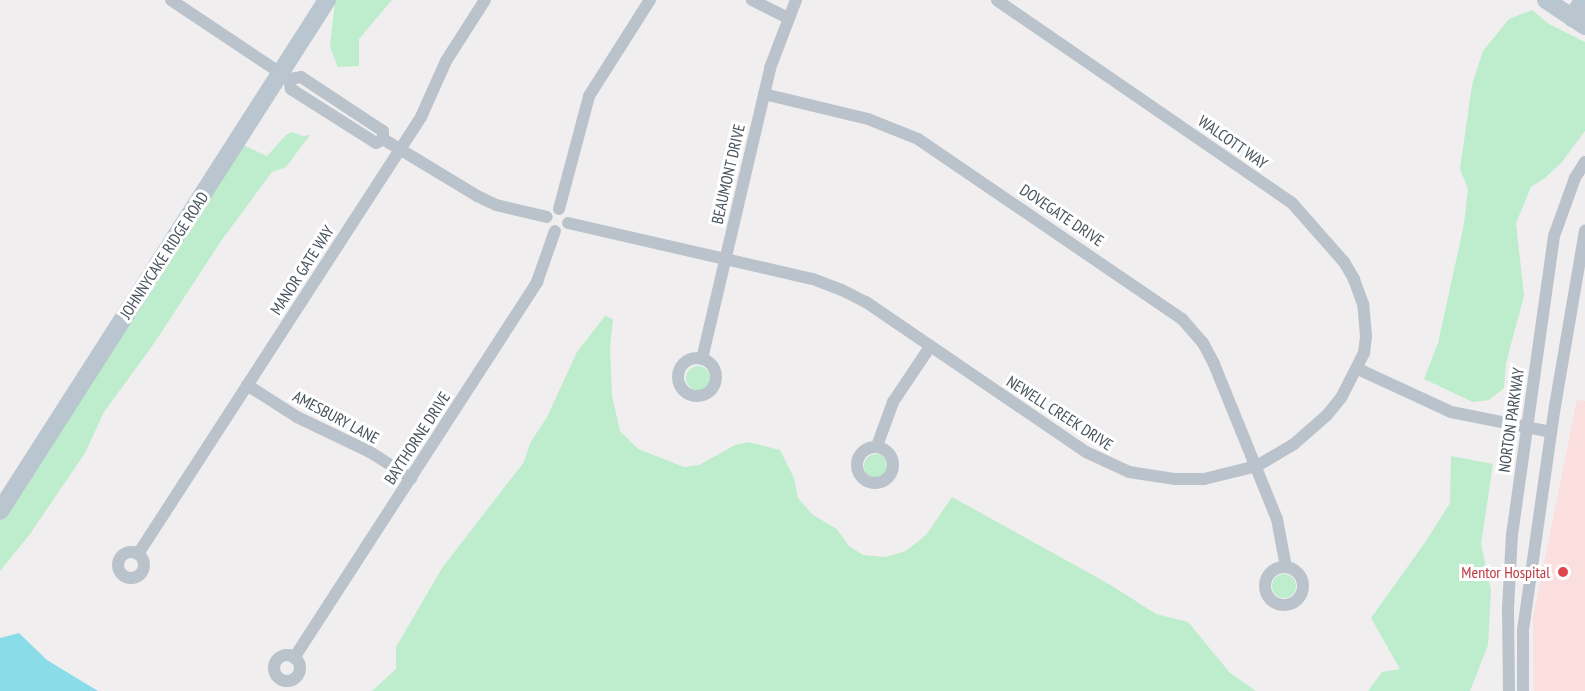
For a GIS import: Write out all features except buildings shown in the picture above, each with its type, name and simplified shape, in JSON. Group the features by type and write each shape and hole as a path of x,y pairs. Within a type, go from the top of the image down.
{"main road":[{"name":"JOHNNYCAKE RIDGE ROAD","path":"0,511 285,76 327,0"},
{"path":"1546,0 1581,10"}],"street":[{"path":"171,0 285,76 301,77 383,131 383,138 477,196 496,205 547,217"},
{"name":"MANOR GATE WAY","path":"138,554 429,103 446,61 485,0"},
{"path":"559,209 589,96 650,0"},
{"path":"752,0 788,18"},
{"name":"BEAUMONT DRIVE","path":"702,359 764,94 796,0"},
{"name":"WALCOTT WAY","path":"997,0 1274,191 1304,216 1344,262 1360,292 1366,336 1358,369"},
{"name":"DOVEGATE DRIVE","path":"764,94 868,119 918,139 1175,313 1198,337 1210,355 1257,466 1276,519 1286,567"},
{"name":"NORTON PARKWAY","path":"1509,691 1508,608 1512,535 1554,236 1575,178 1585,162"},
{"path":"559,209 567,214 568,223 562,230 555,231 548,224 547,217 552,210 559,209"},
{"name":"NEWELL CREEK DRIVE","path":"568,223 835,287 866,302 1077,447 1114,467 1145,475 1187,480 1217,477 1257,466 1310,432 1341,398 1358,369"},
{"name":"BAYTHORNE DRIVE","path":"294,658 541,276 555,231"},
{"path":"1523,691 1523,630 1551,432 1585,231"},
{"path":"877,446 893,402 930,347"},
{"path":"1358,369 1451,412 1551,432"},
{"name":"AMESBURY LANE","path":"247,386 297,417 370,452 411,478"}],"shaded area":[{"name":"Mentor Hospital","path":"1577,400 1585,401 1585,691 1534,691 1533,618"}],"green space":[{"path":"335,0 392,0 359,39 359,66 338,67 330,47"},
{"path":"1532,10 1549,24 1585,42 1585,131 1562,162 1531,187 1516,223 1524,296 1506,363 1504,388 1489,400 1473,402 1424,379 1438,343 1464,224 1468,189 1460,169 1472,85 1483,51 1509,19"},
{"path":"292,132 302,136 310,135 286,167 272,172 221,241 155,342 104,412 85,453 30,534 0,571 0,518 241,144 267,156 286,135"},
{"path":"605,316 613,319 610,346 612,396 620,431 638,449 684,467 699,465 735,445 748,442 780,450 794,478 798,498 813,515 837,529 849,546 863,555 885,557 906,551 926,535 952,497 1109,584 1156,614 1188,622 1230,673 1256,691 372,691 396,669 396,647 442,568 524,462 530,443 547,417 577,352"},
{"path":"698,366 703,367 709,373 709,383 703,389 698,390 693,389 687,383 686,378 687,373 693,367"},
{"path":"876,454 885,457 888,466 885,475 876,478 867,475 864,466 867,457"},
{"path":"1451,456 1493,464 1481,544 1491,590 1488,645 1470,691 1368,691 1382,672 1400,669 1371,618 1450,503"},
{"path":"1284,574 1293,577 1296,586 1293,595 1284,598 1275,595 1272,586 1275,577"}],"water":[{"path":"19,633 47,660 98,691 0,691 0,638"}],"place":[{"name":"Mentor Hospital","path":"1563,572"}]}
